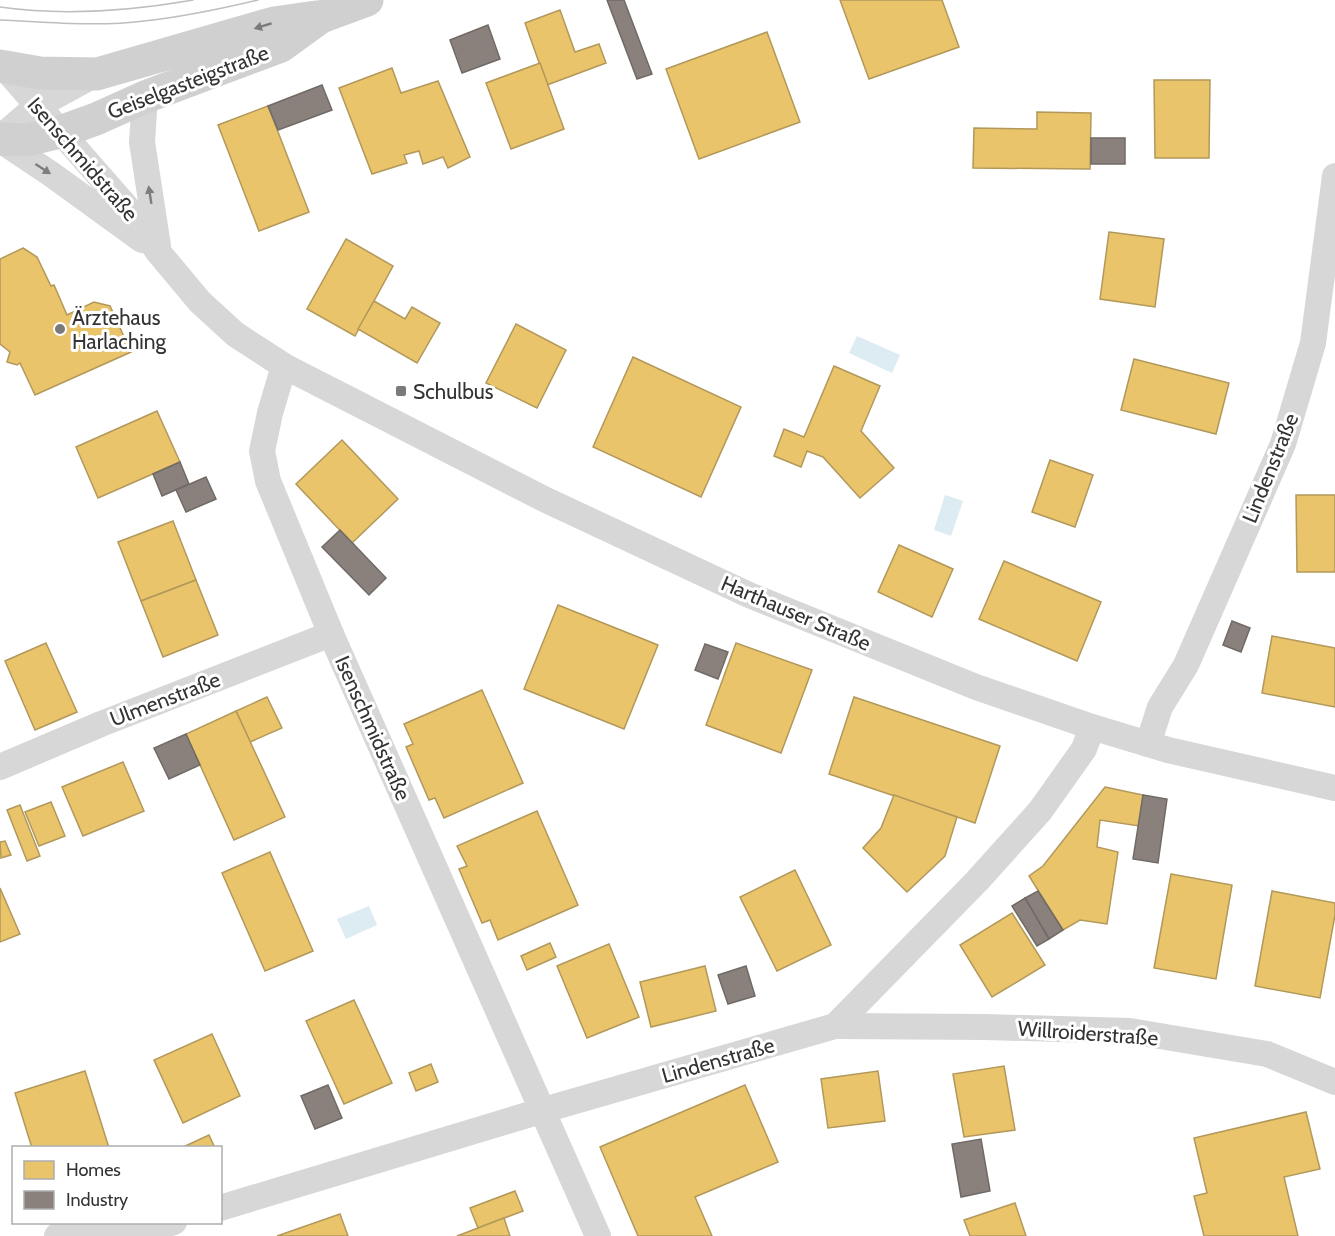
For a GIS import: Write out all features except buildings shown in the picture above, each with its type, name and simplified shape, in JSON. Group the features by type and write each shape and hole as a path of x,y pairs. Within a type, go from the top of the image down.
{"main road":[{"name":"Geiselgasteigstraße","path":"0,139 27,140 60,132 281,46 321,16 367,0"},
{"path":"2,67 40,73 97,74 274,23 321,16"}],"street":[{"name":"Isenschmidstraße","path":"2,67 130,211 159,253 200,302 236,334 284,366 262,451 268,481 331,634 598,1236"},
{"name":"Geiselgasteigstraße","path":"0,139 37,106 97,74"},
{"name":"Isenschmidstraße","path":"145,98 142,142 159,253"},
{"name":"Isenschmidstraße","path":"0,139 159,253"},
{"name":"Lindenstraße","path":"1148,744 1160,707 1186,665 1283,444 1313,343 1335,176"},
{"name":"Harthauser Straße","path":"284,366 546,500 749,595 976,687 1148,744 1335,788"},
{"name":"Ulmenstraße","path":"0,767 101,724 331,634"},
{"name":"Lindenstraße","path":"222,1207 544,1110 835,1026 977,881 1040,811 1084,749 1092,727"},
{"name":"Willroiderstraße","path":"835,1026 1130,1031 1267,1054 1335,1082"},
{"path":"57,1236 82,1229 132,1235 168,1224"}],"shaded area":[{"path":"857,336 900,355 892,373 849,353"},
{"path":"945,495 963,501 951,536 934,530"},
{"path":"369,906 377,925 346,939 337,919"}],"tram line":[{"path":"0,7 72,12 145,7 193,0"},
{"path":"0,20 72,24 126,23 216,10 258,0"}],"place":[{"name":"Ärztehaus Harlaching","path":"60,329"},
{"name":"Schulbus","path":"401,391"}]}
